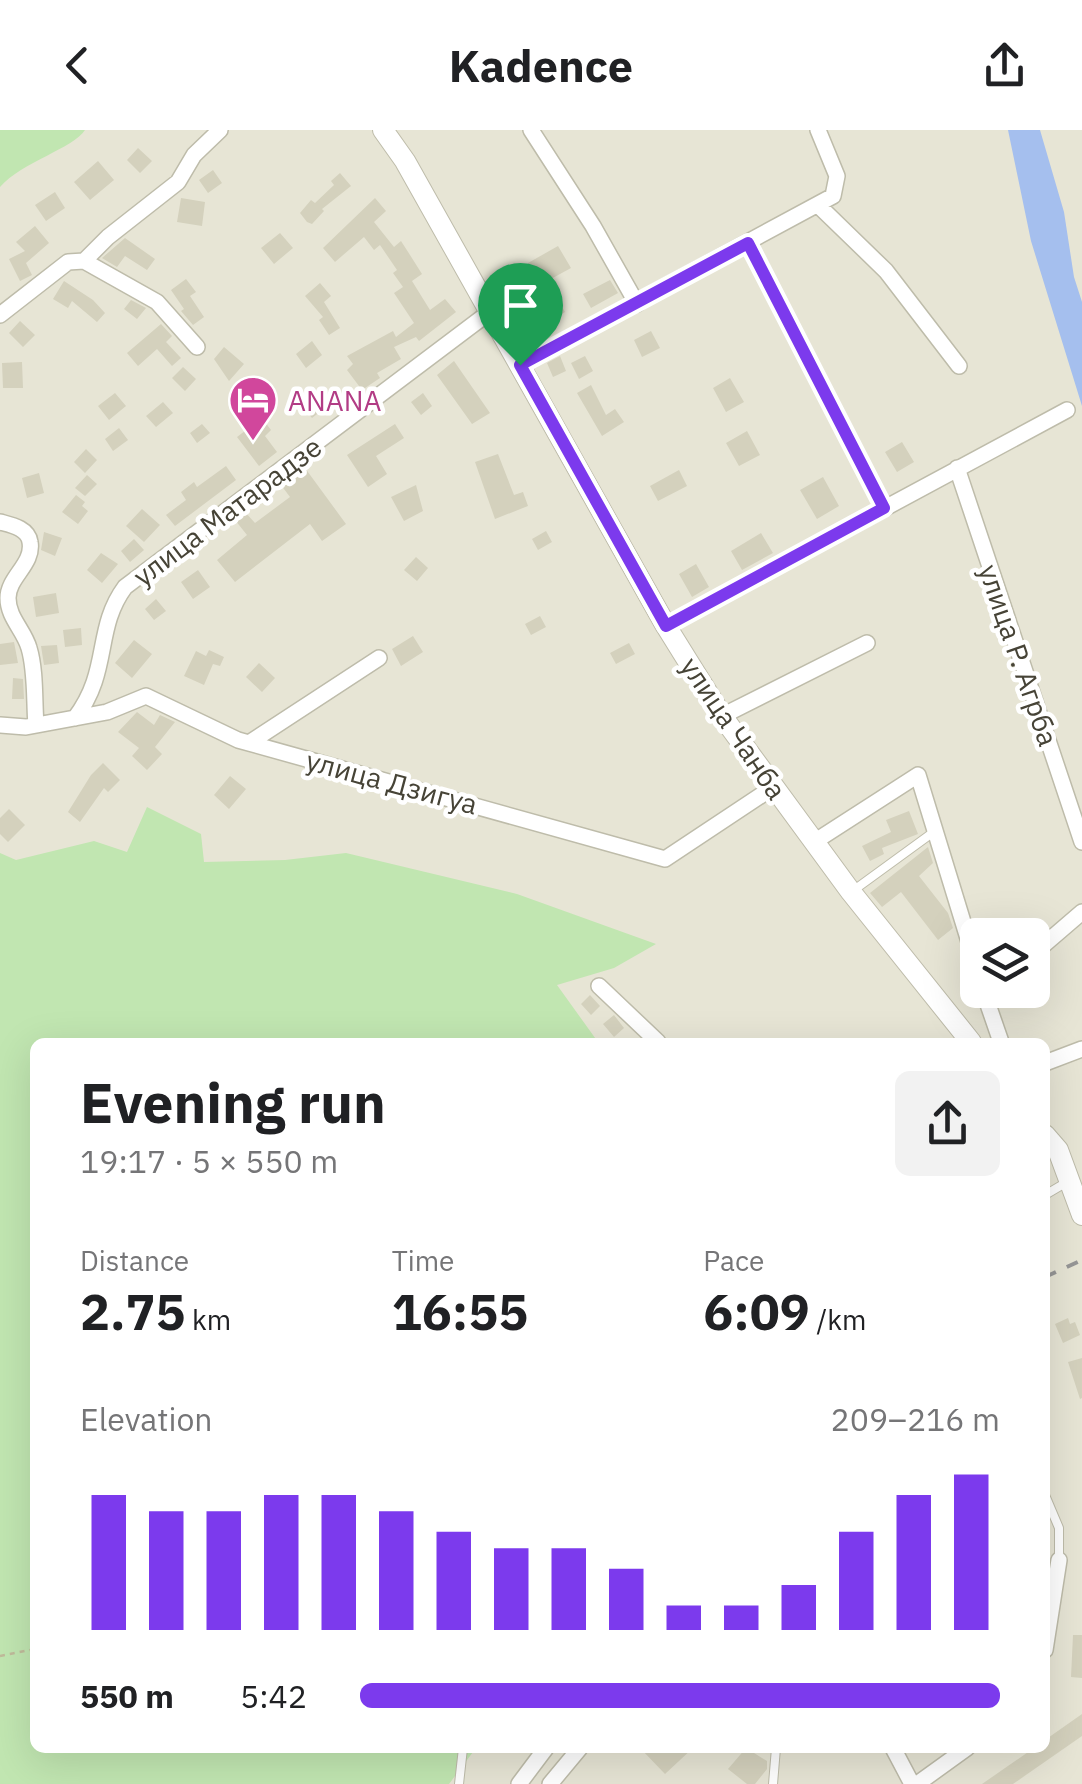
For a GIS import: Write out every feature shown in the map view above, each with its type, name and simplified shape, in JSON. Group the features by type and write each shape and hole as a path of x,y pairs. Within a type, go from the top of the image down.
{"street":[{"path":"84,262 108,237 178,182 194,155 220,130"},
{"name":"улица Чанба","path":"384,130 666,626 722,716 851,892 968,1038"},
{"path":"531,130 593,226 637,304"},
{"path":"520,365 834,196 837,176 818,130"},
{"path":"818,205 886,270 959,366"},
{"path":"748,243 884,508"},
{"path":"0,315 68,262 84,262 157,302 198,348"},
{"name":"улица Матарадзе","path":"75,718 91,697 109,612 124,587 490,311"},
{"path":"666,626 1067,410"},
{"name":"улица Р. Агрба","path":"957,468 1082,842"},
{"path":"0,522 18,527 28,535 31,545 29,557 8,590 7,603 30,648 36,725"},
{"path":"722,716 868,643"},
{"path":"249,743 380,658"},
{"name":"улица Дзигуа","path":"0,725 36,725 107,712 146,696 249,743 666,859 772,788"},
{"path":"814,842 918,775 962,918"},
{"path":"1050,940 1082,912"},
{"path":"599,986 654,1038"},
{"path":"991,1008 1000,1038"},
{"path":"1050,1061 1082,1049"},
{"path":"1050,1141 1058,1150 1082,1214"},
{"path":"1050,1618 1059,1560"},
{"path":"519,1784 542,1753"},
{"path":"550,1784 576,1753"},
{"path":"897,1753 915,1784 960,1753"}],"lane":[{"path":"851,892 935,831"},
{"path":"1050,1192 1068,1182"},
{"path":"1050,1507 1059,1528 1059,1560"},
{"path":"459,1784 462,1753"},
{"path":"773,1784 776,1753"}],"path":[{"path":"0,1656 30,1651"}],"shaded area":[{"path":"0,130 1082,130 1082,1784 0,1784"}],"green space":[{"path":"0,130 85,130 0,187"},
{"path":"147,807 201,834 204,862 285,860 346,853 517,894 656,944 614,968 557,985 595,1038 30,1038 30,1753 472,1753 449,1784 0,1784 0,853 16,860 94,841 127,852"}],"water":[{"path":"1008,130 1040,130 1064,212 1082,302 1082,406 1031,241"}],"building":[{"path":"138,148 152,161 140,173 127,160"},
{"path":"98,161 114,180 90,200 74,182"},
{"path":"213,170 222,183 208,193 199,180"},
{"path":"340,173 351,186 322,209 312,224 307,222 300,213 311,200 315,203 334,185 331,181"},
{"path":"55,192 65,208 46,221 35,205"},
{"path":"181,198 205,202 202,226 177,222"},
{"path":"375,198 386,211 374,222 394,247 401,241 410,255 422,274 412,281 430,310 445,299 456,312 419,341 416,337 394,347 401,359 377,373 380,378 362,390 347,370 353,364 347,356 393,331 396,337 414,323 394,293 403,287 380,245 374,250 364,237 335,262 323,248"},
{"path":"35,226 49,243 26,263 32,275 20,281 9,259 25,251 16,242"},
{"path":"280,233 293,248 274,264 261,248"},
{"path":"125,238 155,259 147,270 125,256 117,267 102,258"},
{"path":"558,246 571,268 540,285 528,263"},
{"path":"186,279 196,292 190,296 204,317 193,325 171,290"},
{"path":"610,280 618,293 591,308 583,294"},
{"path":"64,281 105,313 97,322 72,301 68,308 53,299"},
{"path":"320,283 331,296 324,302 340,328 329,335 319,320 323,317 305,296"},
{"path":"552,290 565,312 546,323 533,301"},
{"path":"131,300 146,308 137,319 124,309"},
{"path":"20,321 35,335 23,347 9,333"},
{"path":"161,324 172,336 166,342 181,358 172,366 157,349 138,366 127,353"},
{"path":"651,331 660,348 642,357 634,340"},
{"path":"312,341 322,355 306,368 296,354"},
{"path":"224,347 244,364 229,381 214,359"},
{"path":"560,356 566,371 553,377 547,363"},
{"path":"585,356 593,371 579,379 571,363"},
{"path":"454,361 490,413 472,424 437,375"},
{"path":"22,362 23,388 3,388 2,363"},
{"path":"183,367 196,379 185,391 172,378"},
{"path":"730,378 744,402 726,412 713,388"},
{"path":"591,385 606,415 615,409 624,422 602,436 577,393"},
{"path":"115,393 126,406 109,420 98,406"},
{"path":"423,393 432,406 421,415 411,402"},
{"path":"317,397 326,407 312,418 304,408"},
{"path":"163,402 173,413 156,427 146,416"},
{"path":"262,418 271,430 265,436 277,452 259,466 237,437"},
{"path":"202,424 210,433 197,443 190,433"},
{"path":"395,424 404,438 376,456 387,474 368,487 347,455"},
{"path":"119,428 128,440 113,451 105,439"},
{"path":"747,431 760,455 739,466 726,443"},
{"path":"902,442 914,462 897,472 885,452"},
{"path":"86,449 97,460 85,473 74,462"},
{"path":"498,454 514,495 523,492 528,506 495,519 475,462"},
{"path":"226,466 236,480 175,526 166,515 186,500 181,492 194,482 197,487"},
{"path":"305,468 346,524 322,541 310,524 235,582 217,560 247,535 235,520 245,512 255,523 290,497 281,485"},
{"path":"679,470 687,486 658,501 650,486"},
{"path":"39,473 44,493 27,498 22,478"},
{"path":"87,475 97,484 85,496 75,488"},
{"path":"823,477 839,506 817,519 800,490"},
{"path":"416,485 423,511 404,521 391,497"},
{"path":"76,495 88,511 78,524 62,512"},
{"path":"142,509 160,525 144,542 126,526"},
{"path":"546,531 552,542 538,550 532,539"},
{"path":"44,532 62,538 55,556 41,550"},
{"path":"761,533 773,553 742,570 731,551"},
{"path":"134,539 144,550 130,562 121,551"},
{"path":"101,553 118,564 102,583 87,570"},
{"path":"416,557 428,568 417,581 404,570"},
{"path":"696,564 709,587 692,597 679,574"},
{"path":"198,570 210,587 193,599 181,582"},
{"path":"56,593 59,613 36,617 33,597"},
{"path":"156,599 166,611 154,620 145,609"},
{"path":"540,616 546,627 531,635 525,624"},
{"path":"81,628 82,645 65,647 63,630"},
{"path":"413,636 423,652 401,666 392,649"},
{"path":"134,640 152,654 132,678 115,663"},
{"path":"14,642 18,663 0,665 0,644"},
{"path":"629,643 635,654 616,664 610,653"},
{"path":"57,645 59,663 44,665 41,646"},
{"path":"209,650 224,657 220,666 213,664 204,685 184,676 196,651 206,656"},
{"path":"259,663 275,678 262,692 246,677"},
{"path":"13,678 23,679 24,699 12,699"},
{"path":"137,712 154,725 160,715 175,722 155,747 162,754 147,770 132,756 139,748 118,732"},
{"path":"103,763 120,780 108,792 104,788 80,822 68,812"},
{"path":"230,776 246,789 229,809 214,795"},
{"path":"9,809 25,825 8,842 0,834 0,818"},
{"path":"909,811 918,834 882,848 884,854 870,861 862,846 891,832 886,820"},
{"path":"928,847 933,863 919,876 948,913 953,928 938,940 901,892 882,907 870,893"},
{"path":"590,995 600,1006 591,1015 581,1004"},
{"path":"614,1015 624,1028 614,1037 603,1024"},
{"path":"1068,1318 1070,1324 1075,1322 1080,1335 1063,1343 1055,1324"},
{"path":"1082,1358 1082,1398 1080,1399 1068,1362"},
{"path":"1073,1635 1082,1635 1082,1678 1071,1677"},
{"path":"1082,1714 1082,1736 1013,1784 982,1784 1027,1753 1050,1753 1050,1736"},
{"path":"645,1753 688,1753 665,1774"},
{"path":"742,1753 754,1753 767,1761 767,1769 755,1784 747,1784 728,1769"}],"railway":[{"path":"1050,1275 1082,1260"}],"place":[{"name":"ANANA","path":"253,442"}],"route":[{"path":"748,243 884,508 666,626 520,365 748,243"}]}
